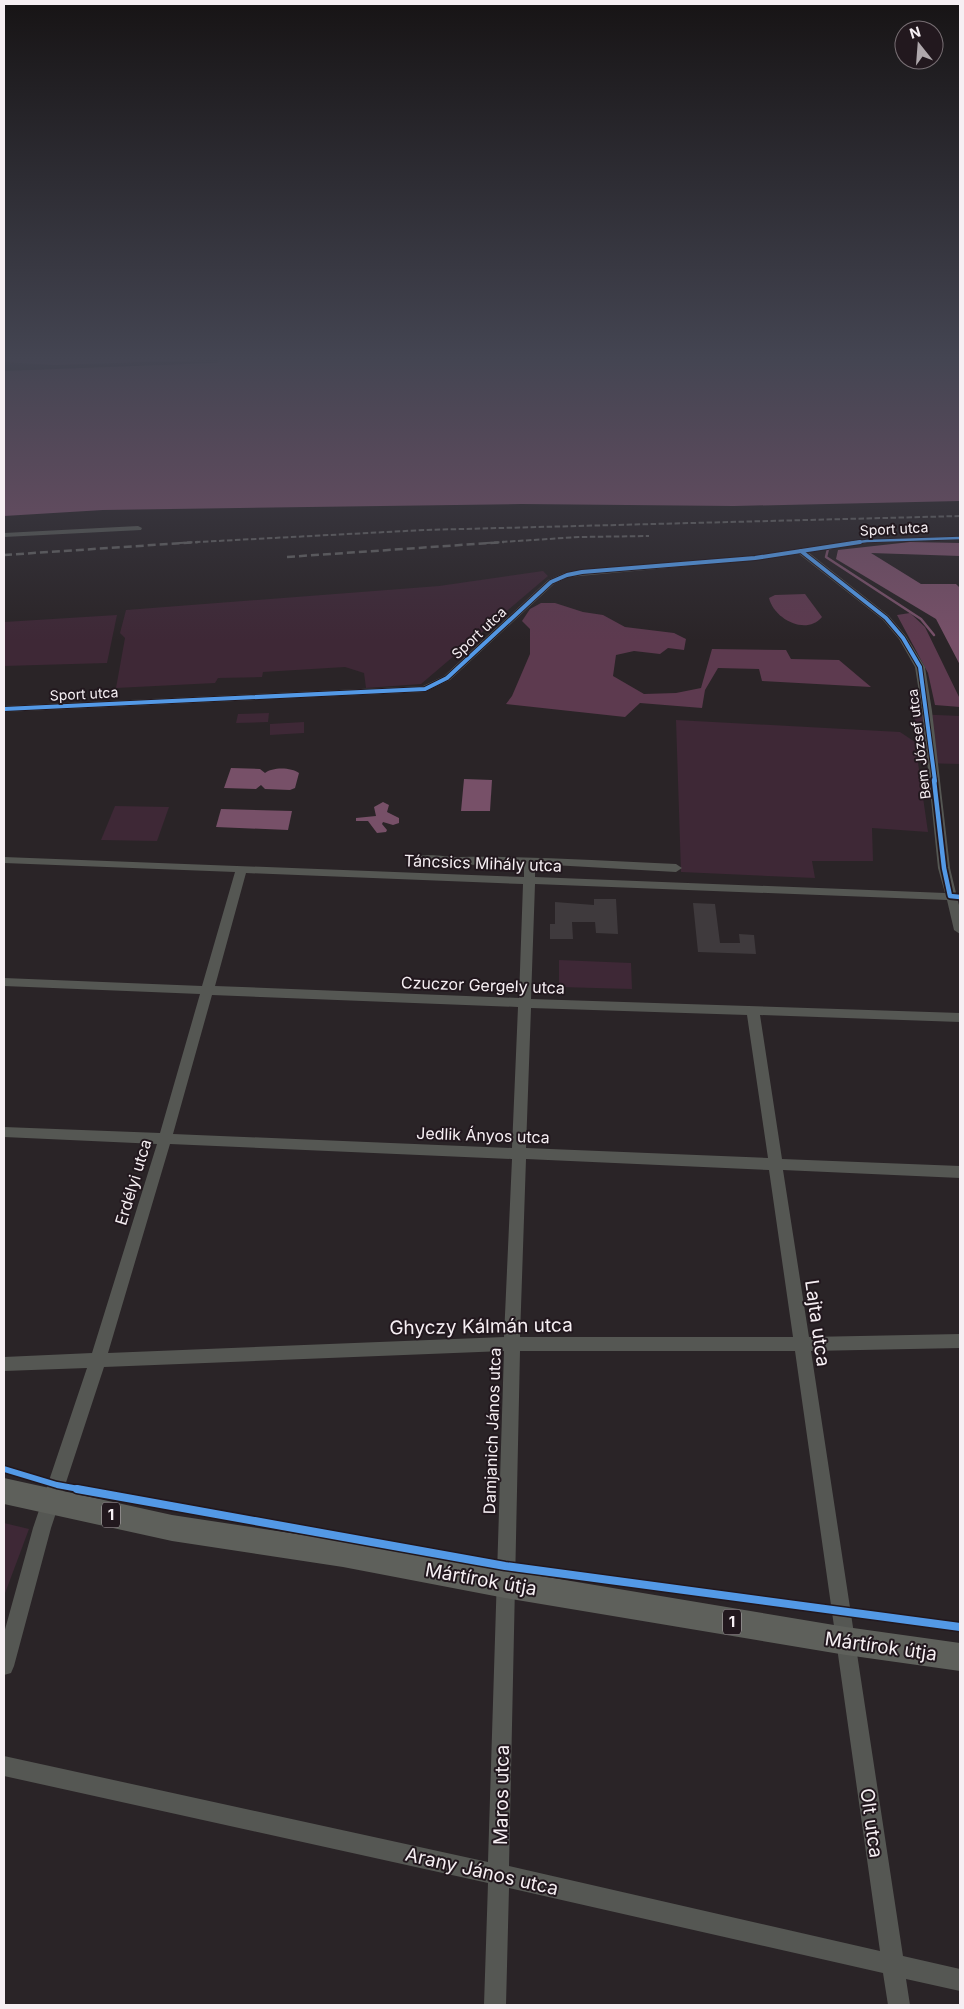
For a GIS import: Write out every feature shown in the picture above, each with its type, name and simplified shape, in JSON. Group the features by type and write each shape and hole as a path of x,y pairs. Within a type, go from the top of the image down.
{"main road":[{"name":"Mártírok útja","path":"4,1491 51,1503 172,1528 343,1554 504,1584 846,1641 960,1657"}],"street":[{"path":"4,535 138,528"},
{"name":"Sport utca","path":"4,709 425,689 447,678 551,582 567,574 604,569 755,558 867,541 960,538"},
{"name":"Bem József utca","path":"801,551 886,618 903,638 920,667 927,711 944,868 955,896 960,930"},
{"path":"422,858 530,860 676,868"},
{"name":"Táncsics Mihály utca","path":"4,860 955,896"},
{"name":"Damjanich János utca","path":"504,1584 530,860"},
{"name":"Erdélyi utca","path":"4,1666 51,1503 98,1360 165,1139 205,991 242,868"},
{"name":"Czuczor Gergely utca","path":"4,982 525,1004 960,1017"},
{"name":"Lajta utca","path":"753,1011 846,1641"},
{"name":"Jedlik Ányos utca","path":"4,1132 960,1172"},
{"name":"Ghyczy Kálmán utca","path":"4,1364 512,1344 801,1344 960,1340"},
{"name":"Maros utca","path":"495,2005 500,1875 504,1584"},
{"name":"Olt utca","path":"846,1641 899,2005"},
{"name":"Arany János utca","path":"4,1766 500,1875 960,1980"}],"shaded area":[{"path":"4,454 960,454 960,501 734,506 521,504 103,510 4,516"},
{"path":"910,542 960,543 960,556 871,553 921,584 956,584 960,588 960,665 936,619 836,559 838,550"},
{"path":"543,571 548,576 421,684 366,688 364,673 345,667 263,672 262,677 218,678 215,683 116,688 125,638 120,633 126,610 439,586"},
{"path":"805,594 822,617 815,623 808,625 800,625 784,618 772,606 769,598 775,595"},
{"path":"541,603 555,603 583,612 603,615 625,627 674,633 686,639 684,650 668,648 660,654 634,651 616,655 613,676 644,694 676,693 701,688 712,649 786,650 791,659 839,660 871,687 762,681 759,669 718,668 705,690 702,708 640,703 625,717 506,704 512,696 530,654 530,629 522,621 530,609"},
{"path":"910,613 925,627 960,699 960,707 935,705 928,673 897,615"},
{"path":"117,615 107,663 4,666 4,622"},
{"path":"269,713 268,722 236,723 238,714"},
{"path":"914,714 960,716 960,764 920,763"},
{"path":"676,720 900,732 915,742 928,832 872,828 873,861 812,861 815,878 681,872"},
{"path":"304,722 304,733 270,735 270,724"},
{"path":"231,768 260,769 265,773 277,769 287,769 299,773 295,788 290,790 265,789 261,785 256,789 224,788"},
{"path":"464,779 492,780 490,811 461,811"},
{"path":"383,802 389,805 387,812 399,818 399,823 393,825 383,822 382,824 387,830 386,832 377,833 368,821 356,821 356,818 376,816 374,807"},
{"path":"115,806 169,807 157,841 101,840"},
{"path":"221,809 292,811 288,830 216,827"},
{"path":"559,960 631,963 632,989 559,987"},
{"path":"4,1523 29,1529 4,1596"}],"building":[{"path":"594,899 616,899 618,934 596,933 595,922 572,922 573,939 550,939 550,924 555,924 555,902 594,905"},
{"path":"693,903 715,904 720,943 740,943 739,934 754,935 756,954 698,952"}],"waterway":[{"path":"831,548 828,549 826,557 921,619 934,635"}],"railway":[{"path":"179,543 424,530 960,516"},
{"path":"486,543 579,537 649,536"},
{"path":"4,555 198,542"},
{"path":"287,557 504,542"}],"cycle path":[{"path":"4,709 425,689 447,678 551,582 567,575 582,572 755,558 867,541 960,538"},
{"path":"801,551 886,618 903,638 920,667 927,711 944,868 950,896 960,897"},
{"path":"4,1469 57,1485 505,1566 960,1627"}]}
